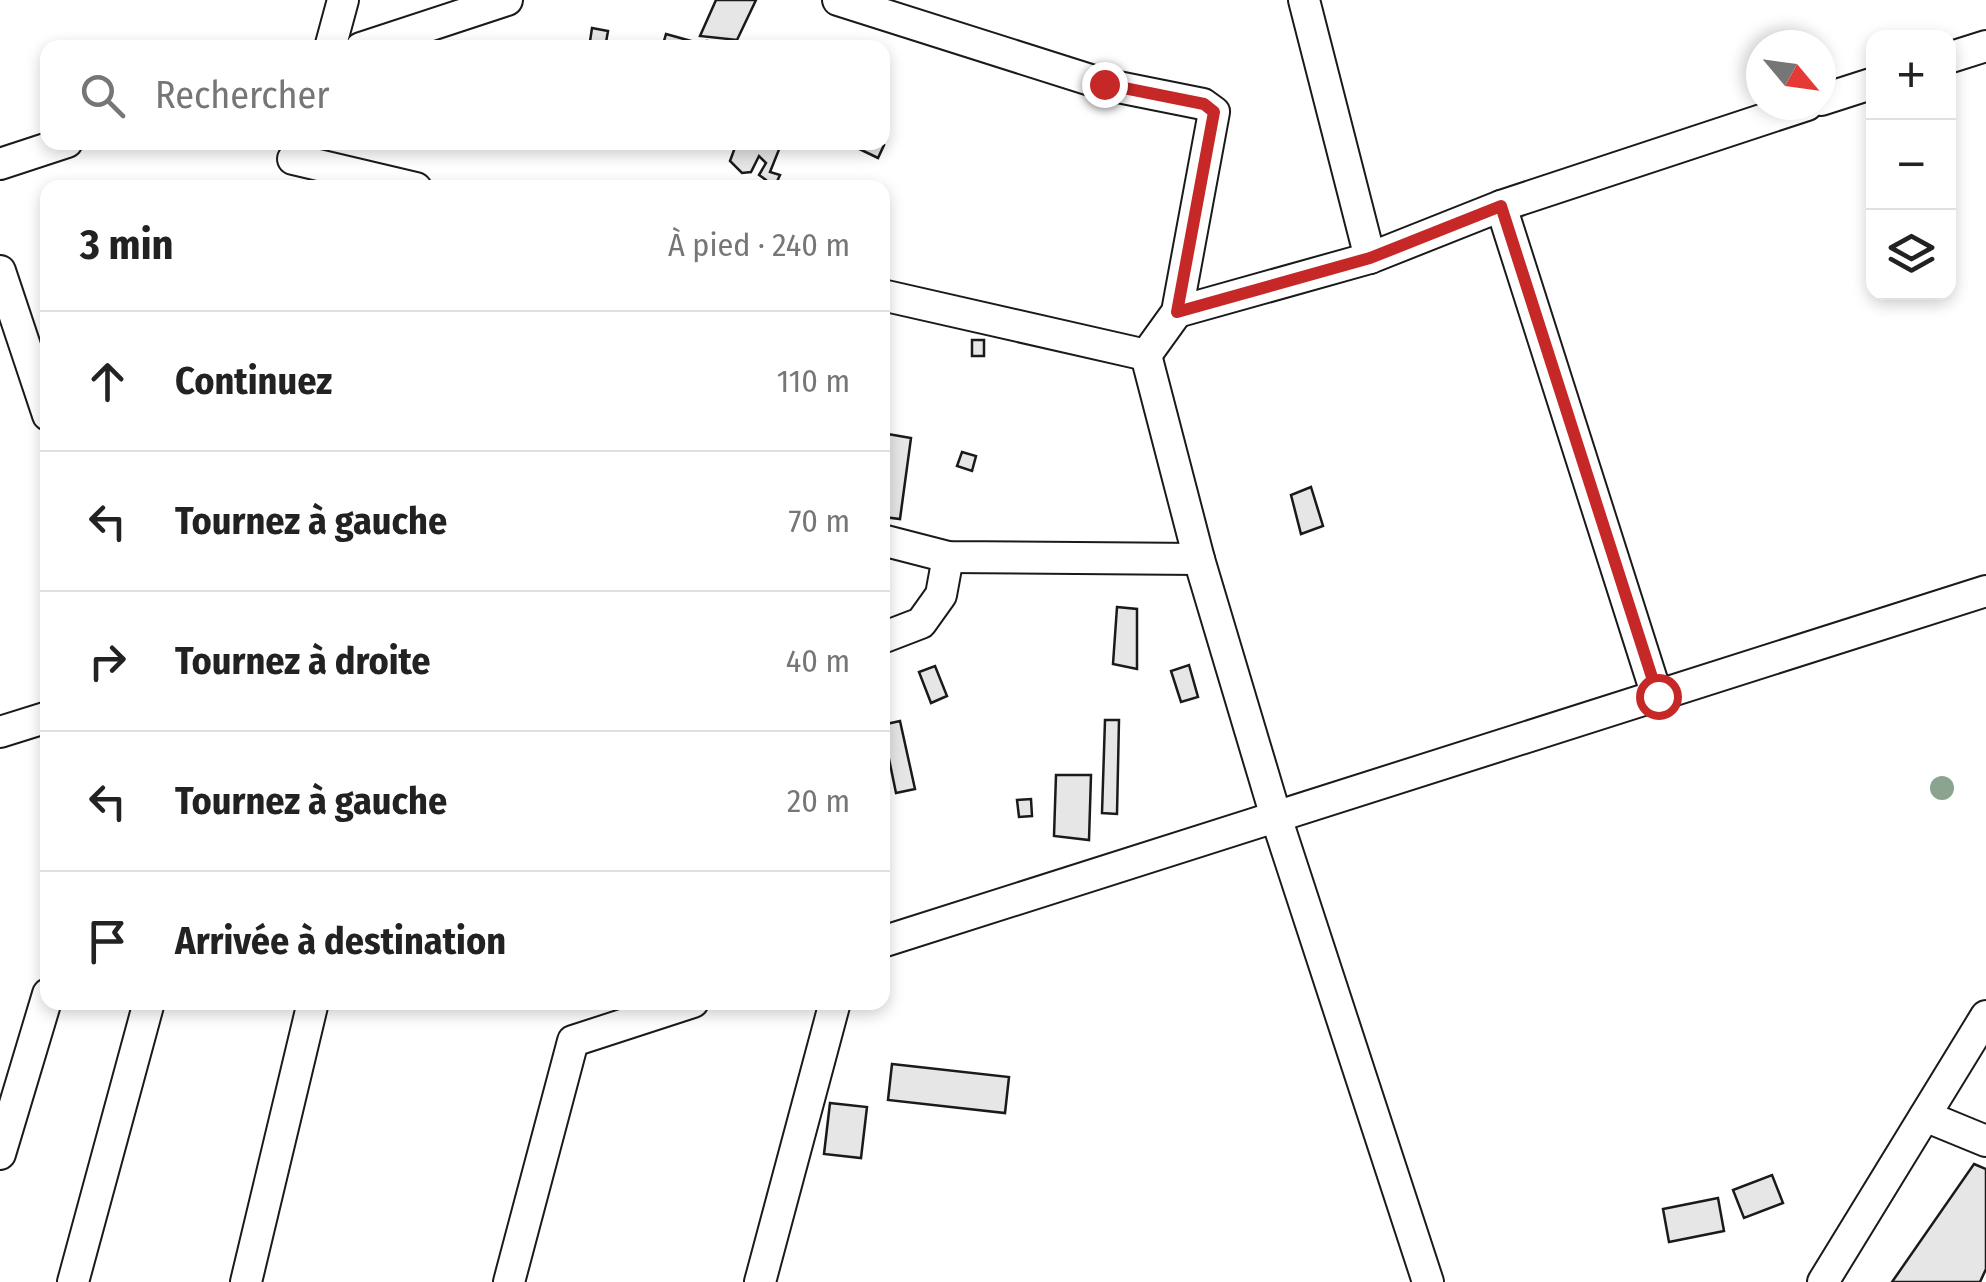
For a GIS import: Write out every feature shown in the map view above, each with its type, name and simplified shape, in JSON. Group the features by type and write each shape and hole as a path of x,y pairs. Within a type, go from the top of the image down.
{"street":[{"path":"332,40 343,0"},
{"path":"385,40 507,0"},
{"path":"838,0 1104,84 1204,104 1214,112 1177,312 1146,355"},
{"path":"1304,0 1370,258"},
{"path":"1956,55 1986,46"},
{"path":"1836,95 1866,86"},
{"path":"1177,312 1370,258 1501,206 1762,120"},
{"path":"0,164 43,150"},
{"path":"292,163 376,180"},
{"path":"1501,206 1658,696"},
{"path":"0,271 40,391"},
{"path":"890,297 1146,355"},
{"path":"1146,355 1199,559 1276,817 1428,1282"},
{"path":"890,542 948,558 1199,559"},
{"path":"890,635 921,624 941,595 948,558"},
{"path":"890,939 1986,591"},
{"path":"0,732 40,720"},
{"path":"0,1154 43,1010"},
{"path":"73,1282 147,1010"},
{"path":"246,1282 311,1010"},
{"path":"509,1282 573,1041 668,1010"},
{"path":"760,1282 833,1010"},
{"path":"1823,1282 1986,1016"},
{"path":"1924,1116 1986,1141"}],"building":[{"path":"716,0 756,0 737,40 700,36"},
{"path":"592,28 608,31 606,40 590,40"},
{"path":"666,34 687,40 664,40"},
{"path":"734,150 779,150 770,172 780,175 778,180 766,180 759,175 766,163 759,156 751,172 742,173 730,161"},
{"path":"861,150 882,150 878,158"},
{"path":"972,340 984,340 984,356 972,356"},
{"path":"890,434 911,438 900,519 890,518"},
{"path":"962,452 976,456 972,471 957,466"},
{"path":"1311,487 1323,526 1301,534 1291,495"},
{"path":"1117,607 1137,609 1137,669 1113,664"},
{"path":"1189,665 1198,697 1181,702 1171,671"},
{"path":"935,666 947,696 931,703 919,672"},
{"path":"1105,720 1119,720 1117,814 1102,813"},
{"path":"900,721 915,789 896,793 890,764 890,723"},
{"path":"1056,775 1091,775 1089,840 1054,836"},
{"path":"1031,799 1032,816 1019,817 1017,800"},
{"path":"892,1064 1009,1077 1005,1113 888,1100"},
{"path":"830,1103 867,1107 861,1158 824,1154"},
{"path":"1974,1164 1986,1169 1986,1269 1980,1282 1892,1282"},
{"path":"1772,1175 1783,1203 1744,1218 1733,1190"},
{"path":"1718,1198 1724,1231 1669,1242 1663,1209"}],"route":[{"path":"1104,84 1204,104 1214,112 1177,312 1370,258 1501,206 1658,696"}]}
